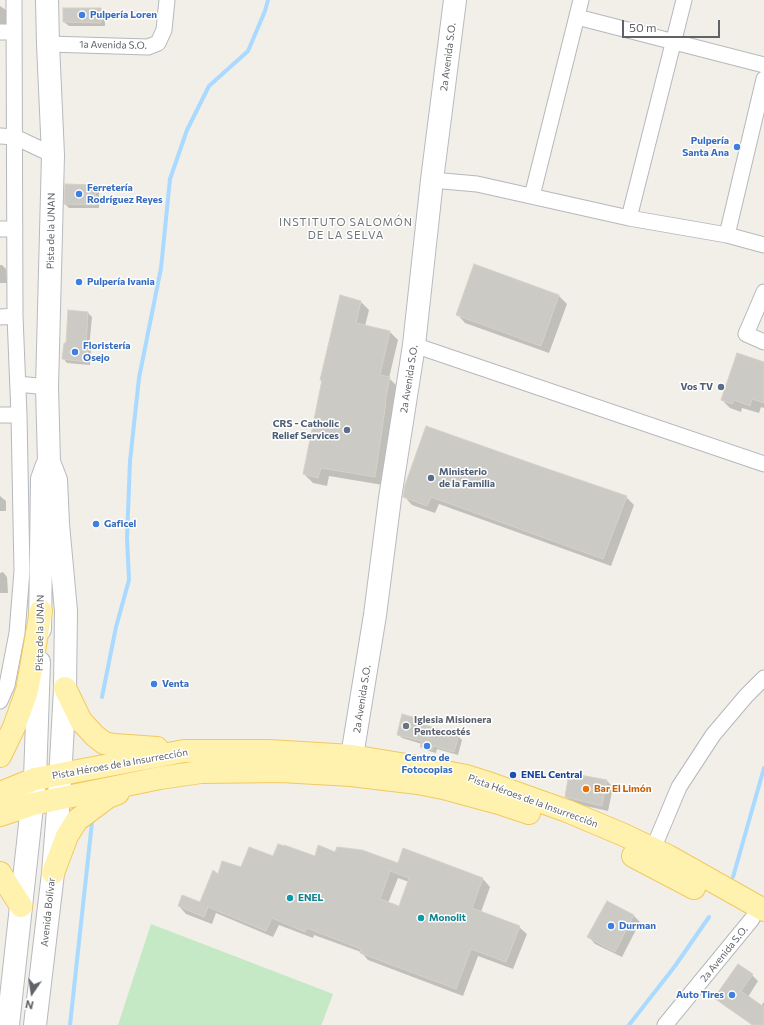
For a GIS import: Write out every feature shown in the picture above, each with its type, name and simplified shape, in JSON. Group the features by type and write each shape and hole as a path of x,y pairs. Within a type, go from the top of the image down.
{"main road":[{"name":"Pista de la UNAN","path":"33,804 41,611 42,479 48,462 47,387 53,155 47,0"},
{"name":"2a Avenida S.O.","path":"352,756 375,615 390,498 414,345 432,180 455,0"},
{"name":"Pista de la UNAN","path":"48,462 56,480 58,524 66,611 65,688 59,798"},
{"path":"0,756 14,727 27,691 41,611"},
{"path":"65,688 82,721 95,736 104,743 184,751"},
{"name":"Pista Héroes de la Insurrección","path":"0,793 35,779 184,751 268,751 352,756 430,768 494,784 567,811 624,835 668,856 760,918"},
{"name":"Pista Héroes de la Insurrección","path":"0,816 33,804 59,798 160,778 201,772 281,771 351,775 418,783 443,788 502,804 557,823 611,845 760,918"},
{"path":"52,873 67,836 76,820 108,797 160,778"},
{"name":"Avenida Bolívar","path":"35,1025 59,798"},
{"path":"8,1025 33,804"},
{"path":"0,873 21,906"}],"street":[{"path":"0,701 17,633 22,571 18,384 7,317 7,32 14,0"},
{"name":"1a Avenida S.O.","path":"48,44 148,48 158,43 164,30 167,0"},
{"path":"532,196 581,0"},
{"path":"630,218 684,0"},
{"path":"577,17 764,64"},
{"path":"727,235 764,79"},
{"path":"7,136 53,155"},
{"path":"432,180 477,184 630,218 727,235 764,244"},
{"path":"764,292 746,334 764,342"},
{"path":"414,345 764,464"},
{"path":"18,384 47,387"},
{"path":"0,415 19,414"},
{"path":"653,849 679,787 713,735 746,696 764,678"},
{"name":"2a Avenida S.O.","path":"665,1025 760,918"}],"green space":[{"path":"151,924 333,994 321,1025 118,1025"}],"building":[{"name":"Pulpería Loren","path":"63,8 101,8 101,23 63,22"},
{"name":"Ferretería Rodríguez Reyes","path":"65,184 96,185 95,205 64,204"},
{"path":"474,264 559,295 541,346 456,315"},
{"path":"340,295 361,301 356,323 390,331 380,375 390,377 385,402 375,477 321,468 318,478 303,474 322,380 320,380"},
{"path":"68,310 88,312 86,345 88,345 86,362 62,359 64,343 66,343"},
{"path":"737,353 764,362 764,403 752,399 750,406 734,400 732,404 721,400"},
{"path":"426,426 627,496 603,559 431,497 427,506 403,497 405,485"},
{"path":"402,714 416,718 415,722 459,735 454,752 433,746 432,750 420,747 422,741 397,735"},
{"name":"Bar El Limón","path":"569,773 607,780 602,806 565,797"},
{"path":"278,844 315,856 318,845 335,852 337,847 362,850 398,863 403,848 483,878 472,908 520,926 506,962 471,949 456,989 360,953 361,949 307,928 305,932 272,918 266,931 208,907 204,917 178,906 182,895 200,902 213,870 218,874 222,861 241,867 249,847 273,856","holes":["390,871 409,878 399,906 380,899"]},
{"name":"Durman","path":"607,901 634,915 615,952 587,937"},
{"name":"Auto Tires","path":"738,964 753,974 741,991 764,1007 764,1025 753,1025 714,998"}],"waterway":[{"path":"102,697 116,627 129,580 127,538 130,461 139,378 161,268 170,179 187,130 209,86 248,51 265,11 268,0"},
{"path":"733,877 764,768"},
{"path":"70,1025 92,822"},
{"path":"629,1025 675,966 709,917"}],"place":[{"name":"Pulpería Loren","path":"82,15"},
{"name":"Pulpería Santa Ana","path":"737,147"},
{"name":"Ferretería Rodríguez Reyes","path":"79,194"},
{"name":"Pulpería Ivania","path":"79,282"},
{"name":"Floristería Osejo","path":"75,352"},
{"name":"Vos TV","path":"721,387"},
{"name":"CRS - Catholic Relief Services","path":"347,430"},
{"name":"Ministerio de la Familia","path":"431,478"},
{"name":"Gaficel","path":"96,524"},
{"name":"Venta","path":"154,684"},
{"name":"Iglesia Misionera Pentecostés","path":"406,726"},
{"name":"Centro de Fotocopias","path":"427,746"},
{"name":"ENEL Central","path":"513,775"},
{"name":"Bar El Limón","path":"586,789"},
{"name":"ENEL","path":"290,898"},
{"name":"Monolit","path":"421,918"},
{"name":"Durman","path":"611,926"},
{"name":"Auto Tires","path":"732,995"}],"district":[{"name":"INSTITUTO SALOMÓN DE LA SELVA","path":"346,228"}]}
